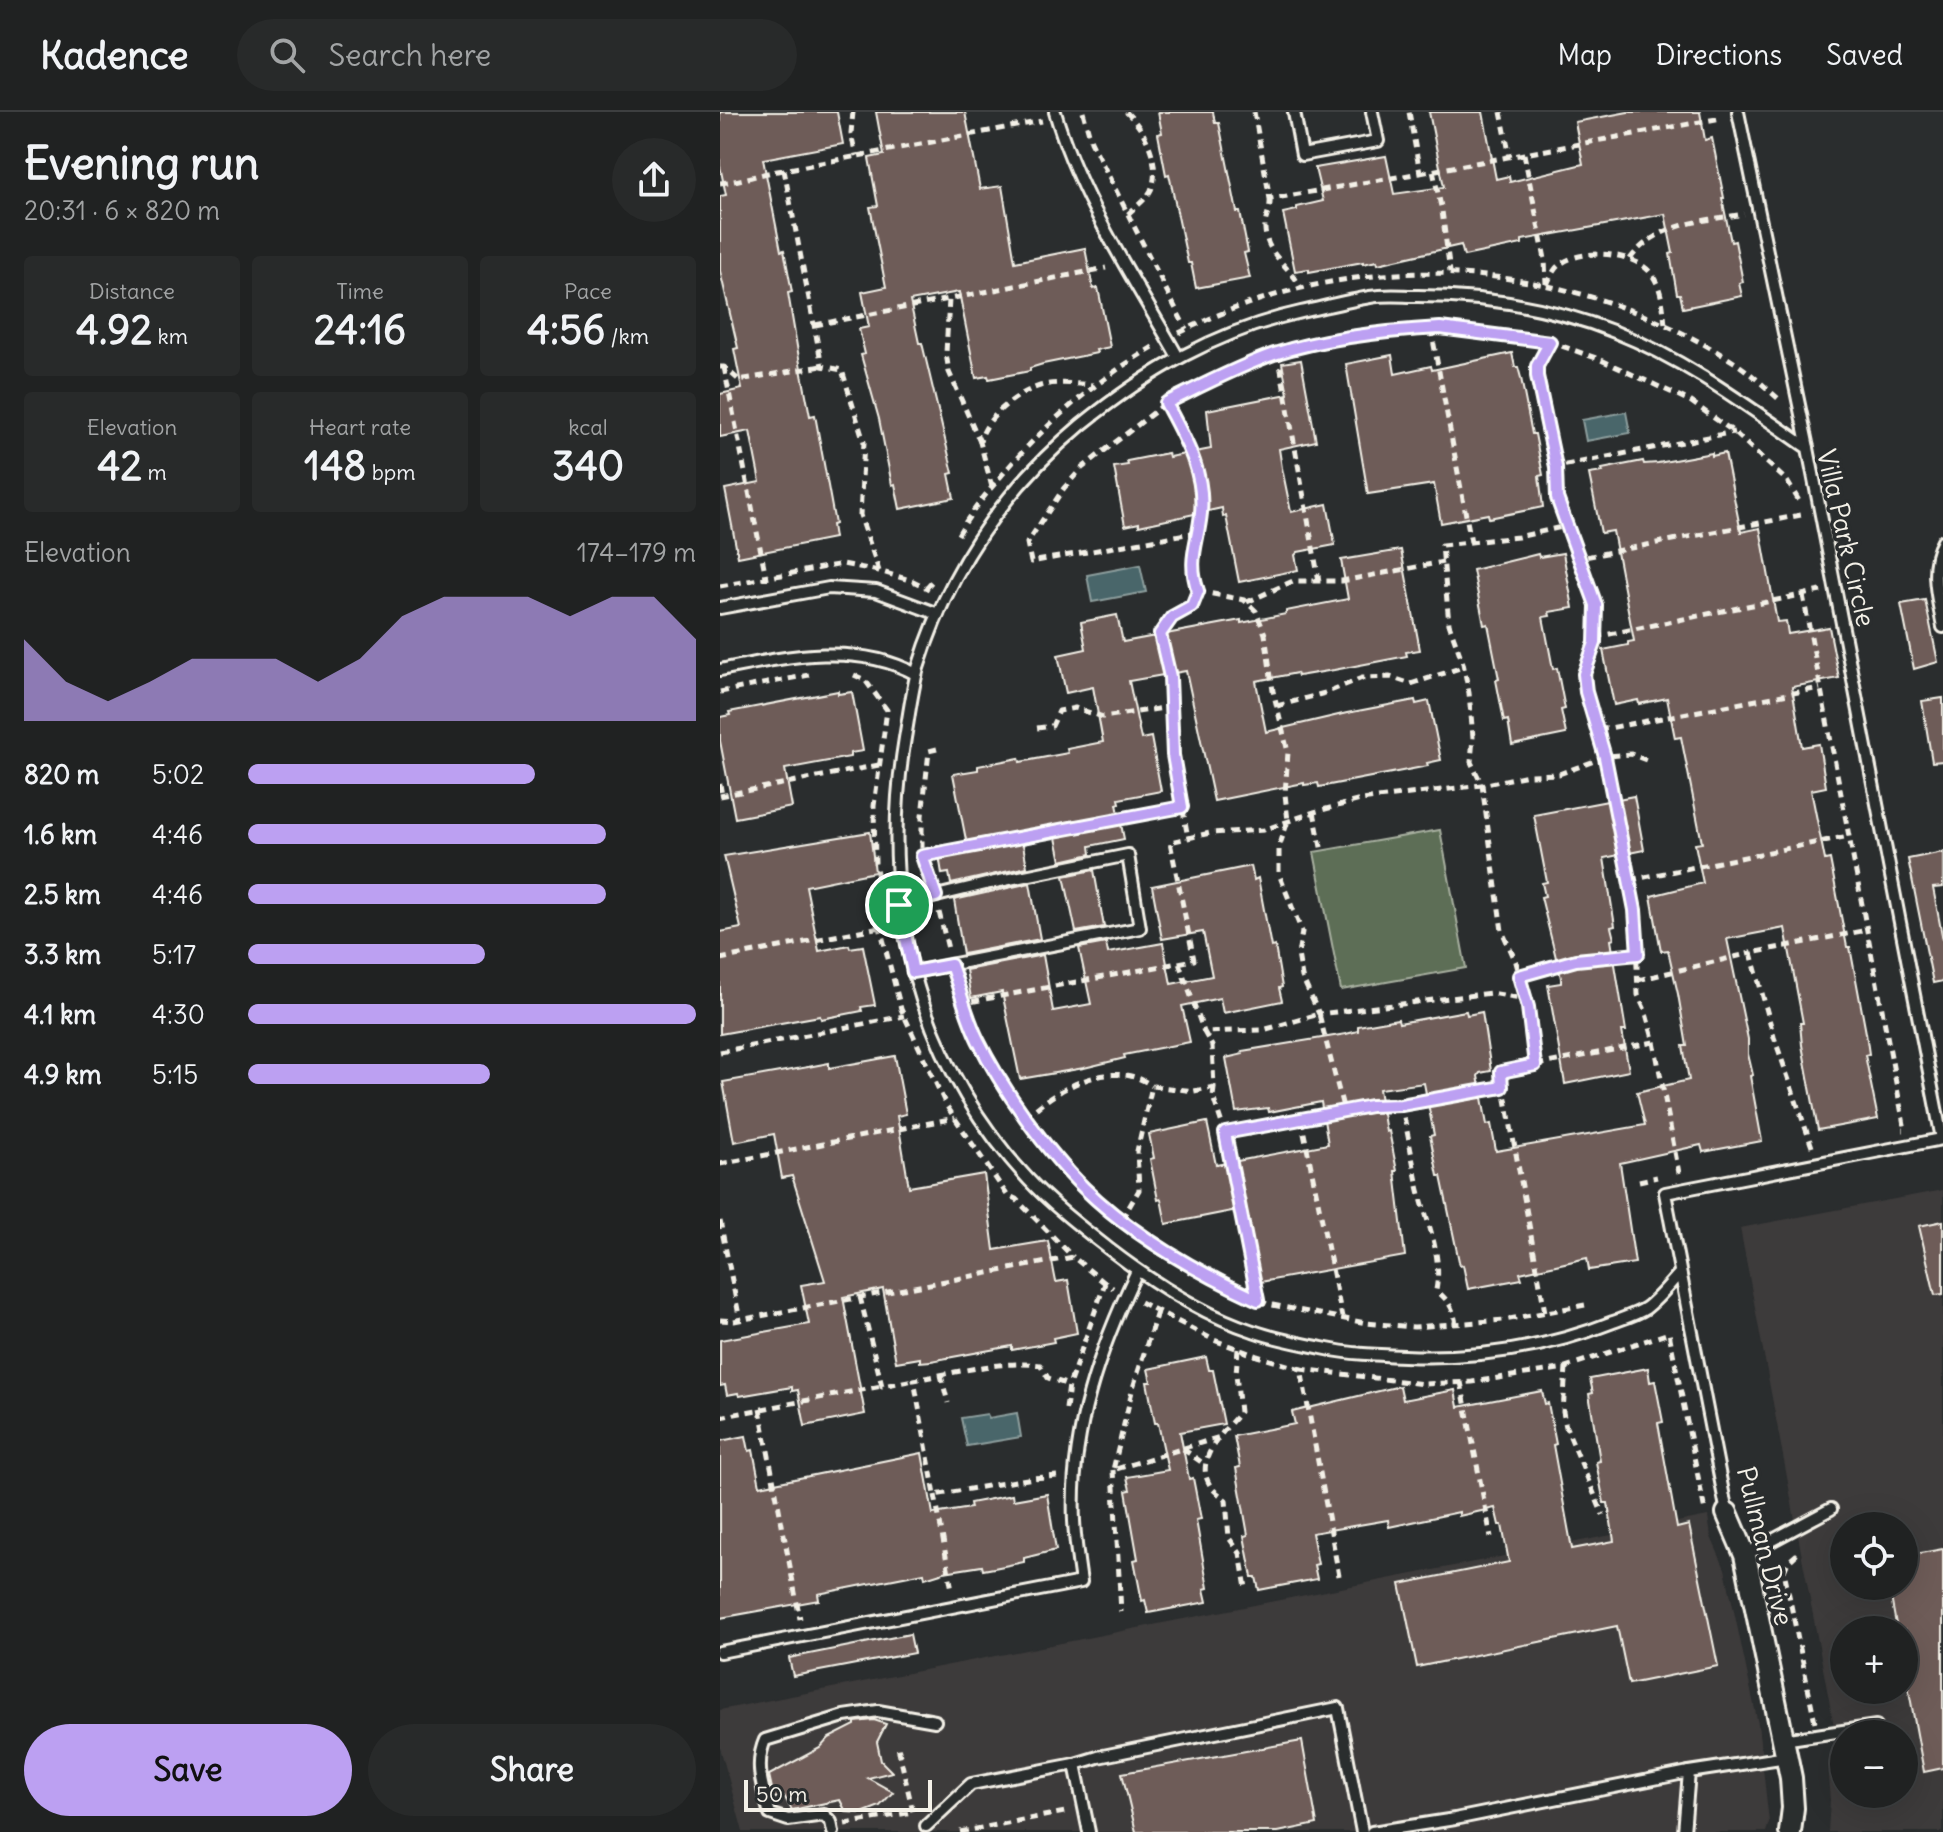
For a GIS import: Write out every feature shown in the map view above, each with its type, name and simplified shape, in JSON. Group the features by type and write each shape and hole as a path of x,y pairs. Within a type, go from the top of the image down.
{"street":[{"name":"Pullman Drive","path":"1718,1517 1745,1555 1785,1748 1793,1808 1790,1832"}],"lane":[{"path":"1055,112 1062,137 1090,197 1178,357"},
{"path":"1294,112 1302,155 1378,141 1372,112"},
{"path":"1733,114 1808,448"},
{"name":"Villa Park Circle","path":"1376,296 1500,301 1554,312 1656,349 1725,388 1808,448 1942,1139 1665,1193 1679,1274 1644,1310 1594,1330 1543,1345 1486,1355 1441,1358 1351,1355 1255,1332 1215,1316 1137,1271 1077,1224 1029,1180 965,1095 938,1038 913,972 899,905 896,866 898,780 916,674 938,614 965,557 993,515 1025,476 1113,399 1178,357 1259,322 1376,296"},
{"path":"1943,541 1936,553 1935,578 1943,627"},
{"path":"720,608 829,588 876,591 938,614"},
{"path":"720,670 786,657 825,654 865,656 895,662 916,674"},
{"path":"899,905 1128,855 1140,928 913,972"},
{"path":"720,1652 1081,1582 1074,1520 1077,1446 1095,1369 1137,1271"},
{"name":"Pullman Drive","path":"1679,1274 1718,1517"},
{"path":"1745,1555 1831,1509"},
{"path":"926,1826 971,1784 1338,1708 1362,1832"},
{"path":"832,1829 824,1815 788,1820 770,1814 759,1772 759,1752 765,1740 844,1716 878,1711 935,1721"},
{"path":"1372,1832 1455,1819 1689,1772 1830,1733"},
{"path":"1075,1764 1088,1832"},
{"path":"1684,1832 1689,1772"}],"path":[{"path":"853,112 851,133 856,156"},
{"path":"1083,112 1091,141 1186,329"},
{"path":"1126,112 1145,135 1153,174 1151,190 1128,214"},
{"path":"1501,112 1510,157"},
{"path":"1420,173 1733,114"},
{"path":"720,183 1042,121 1046,132"},
{"path":"1524,154 1545,259 1547,285"},
{"path":"784,170 822,366"},
{"path":"1433,171 1450,272"},
{"path":"1270,199 1265,233 1275,257 1301,288"},
{"path":"1630,259 1640,246 1677,225 1747,213"},
{"path":"1547,285 1556,268 1568,261 1593,254 1630,259 1648,270 1658,284 1665,325"},
{"path":"815,325 1105,267 1113,280"},
{"path":"952,545 966,519 1032,439 1094,385 1186,329 1280,292 1301,288 1389,273 1450,272 1547,285 1612,302 1665,325 1737,363 1784,403"},
{"path":"949,299 946,353 949,372 980,442 992,487"},
{"path":"1431,329 1471,542"},
{"path":"1197,532 1031,562 1027,543 1082,468 1166,403 1278,353 1334,339 1431,329 1550,342 1599,359 1690,401 1734,432 1787,481 1807,514 1580,558"},
{"path":"1143,335 1151,348"},
{"path":"1550,342 1537,366 1537,376 1556,467 1557,498 1596,605 1595,637 1584,674 1586,692 1599,730 1630,880 1635,910 1638,995 1654,1042 1679,1173"},
{"path":"1278,353 1319,581"},
{"path":"721,366 739,380 822,366 842,370 864,442 860,515 879,571"},
{"path":"721,366 767,578"},
{"path":"980,442 998,411 1020,395 1041,386 1071,383 1094,385"},
{"path":"1166,403 1196,462 1201,510 1191,571 1198,591 1192,606 1172,617 1160,634 1170,677 1173,755 1188,838"},
{"path":"1556,467 1734,432"},
{"path":"1535,1065 1526,999 1502,931 1482,785 1471,762 1473,737 1463,667 1449,624 1442,545 1518,537 1566,526"},
{"path":"1247,602 1293,581 1342,581 1443,562"},
{"path":"926,588 939,569"},
{"path":"1198,591 1244,600 1256,611 1265,634 1288,752 1285,794 1288,821 1279,847 1279,874 1302,932 1298,954 1302,977 1319,1014 1344,1111"},
{"path":"1595,637 1803,595 1905,1130 1890,1133"},
{"path":"1277,706 1325,693 1362,678 1390,677 1411,684 1463,667"},
{"path":"850,673 865,680 887,710 874,806 875,863 880,888"},
{"path":"720,692 815,674"},
{"path":"1599,730 1820,688"},
{"path":"1037,728 1052,726 1059,711 1075,708 1103,717 1171,707"},
{"path":"937,749 929,751 922,816 922,856 936,896 951,965 977,1039 1015,1104 1060,1163 1086,1190 1158,1246 1226,1285 1267,1304 1366,1323 1414,1327 1504,1320 1585,1305"},
{"path":"964,1003 1194,960 1170,842 1210,833 1264,830 1314,812 1361,800 1482,785 1528,775 1559,774 1605,757 1631,754 1646,760"},
{"path":"720,784 721,796 879,765"},
{"path":"922,856 1182,807"},
{"path":"1314,812 1322,852"},
{"path":"1630,880 1849,836"},
{"path":"720,959 880,927"},
{"path":"1638,980 1867,930"},
{"path":"1751,953 1774,1037 1812,1148"},
{"path":"1519,976 1576,960 1638,954"},
{"path":"1179,963 1212,1046 1213,1097 1225,1133 1258,1300"},
{"path":"1204,1032 1263,1030 1319,1014 1491,993 1526,999"},
{"path":"720,1052 904,1016"},
{"path":"1545,1312 1501,1072 1654,1042"},
{"path":"1026,1118 1060,1089 1084,1080 1130,1075 1142,1078 1152,1086 1194,1091 1214,1087"},
{"path":"1122,1219 1139,1190 1137,1151 1152,1086"},
{"path":"1225,1133 1264,1129 1371,1106 1401,1105 1502,1087"},
{"path":"1401,1105 1418,1186 1437,1253 1440,1270 1436,1290 1454,1312 1456,1325"},
{"path":"720,1164 955,1118"},
{"path":"1301,1119 1342,1317"},
{"path":"1797,1151 1828,1145"},
{"path":"980,1153 1007,1195 1016,1199 1073,1257 1125,1296"},
{"path":"1639,1181 1694,1170"},
{"path":"720,1221 740,1320"},
{"path":"720,1320 740,1320 1073,1257"},
{"path":"1065,1414 1069,1385 1105,1283"},
{"path":"860,1297 882,1386"},
{"path":"1121,1612 1113,1470 1132,1391 1157,1312"},
{"path":"1339,1576 1301,1369 1424,1384 1461,1382 1566,1367 1669,1333 1718,1517"},
{"path":"1204,1464 1240,1412 1236,1374 1238,1349"},
{"path":"720,1417 1010,1364 1040,1365 1048,1378 1069,1385"},
{"path":"1566,1367 1563,1412 1566,1427 1603,1515"},
{"path":"941,1375 948,1403"},
{"path":"914,1380 952,1590"},
{"path":"1461,1382 1491,1537"},
{"path":"760,1409 800,1619"},
{"path":"1113,1470 1220,1437"},
{"path":"1183,1449 1204,1464 1209,1483 1226,1500 1229,1538 1240,1553 1246,1588"},
{"path":"935,1495 1058,1475 1057,1490"},
{"path":"1797,1554 1784,1571 1818,1735"},
{"path":"943,1592 966,1587"},
{"path":"832,1829 913,1812 898,1747"},
{"path":"960,1832 1065,1812"}],"shaded area":[{"path":"1943,1190 1943,1832 1828,1832 1830,1800 1830,1808 1918,1808 1918,1720 1833,1720 1740,1228"},
{"path":"1708,1516 1711,1537 1725,1569 1758,1724 1769,1822 1766,1832 743,1832 720,1747 720,1710"}],"green space":[{"path":"1440,830 1466,968 1341,990 1314,852"}],"water":[{"path":"1626,412 1630,433 1586,441 1582,420"},
{"path":"1140,565 1146,592 1092,602 1087,575"},
{"path":"1017,1413 1021,1437 967,1446 961,1418 987,1414 989,1418"}],"building":[{"path":"720,112 837,112 843,144 763,159 792,292 788,293 799,358 810,416 815,415 835,524 832,525 834,538 738,557 725,489 760,482 750,431 720,437 720,394 742,389 734,349 738,348 720,271 720,196 726,195 720,166"},
{"path":"876,112 965,112 980,189 1002,186 1015,262 1085,248 1093,289 1098,288 1110,347 1096,350 1097,353 1043,364 1030,368 1030,371 989,379 988,376 976,378 959,292 910,301 953,473 949,474 954,498 900,509 861,355 865,354 859,329 869,327 862,292 886,287 870,207 878,206 869,158 884,155"},
{"path":"1158,112 1213,112 1215,123 1219,123 1237,212 1240,212 1250,278 1196,288 1169,174 1166,175 1158,134 1162,133"},
{"path":"1429,112 1483,112 1496,179 1509,176 1510,182 1583,164 1575,122 1628,112 1700,112 1705,140 1712,138 1731,242 1735,241 1743,282 1739,283 1742,296 1683,308 1680,294 1677,294 1665,214 1522,240 1522,244 1464,256 1461,245 1378,264 1377,261 1363,262 1309,272 1309,269 1295,271 1283,213 1323,201 1315,168 1386,156 1394,194 1444,187"},
{"path":"1512,353 1521,378 1532,434 1535,434 1543,475 1539,476 1543,507 1489,518 1488,514 1441,523 1434,484 1368,494 1346,364 1392,355 1395,374 1431,366 1432,370"},
{"path":"1301,360 1316,441 1279,449 1282,468 1291,512 1327,504 1335,545 1298,552 1295,555 1298,570 1239,582 1222,508 1139,526 1139,523 1125,526 1114,467 1128,465 1127,461 1168,453 1169,457 1211,449 1207,410 1288,394 1282,363"},
{"path":"1712,453 1712,456 1725,453 1741,532 1760,528 1777,622 1786,621 1788,634 1829,627 1839,678 1792,687 1802,747 1819,744 1826,787 1811,790 1825,860 1830,859 1847,947 1850,947 1869,1054 1865,1055 1878,1119 1818,1130 1802,1045 1800,1023 1803,1023 1785,928 1727,939 1748,1039 1753,1075 1750,1076 1762,1141 1703,1152 1701,1145 1620,1163 1635,1263 1589,1270 1587,1258 1520,1273 1522,1279 1468,1289 1463,1265 1460,1266 1441,1176 1438,1176 1424,1083 1379,1089 1397,1171 1405,1256 1255,1283 1242,1209 1166,1224 1150,1159 1154,1158 1149,1134 1207,1122 1216,1165 1328,1144 1321,1102 1269,1112 1268,1108 1236,1112 1226,1058 1243,1054 1242,1051 1346,1034 1358,1031 1358,1026 1398,1019 1399,1023 1466,1011 1467,1015 1482,1012 1491,1071 1478,1076 1487,1125 1491,1124 1496,1151 1645,1125 1637,1092 1689,1080 1678,994 1668,950 1661,951 1651,896 1703,883 1695,844 1702,843 1681,737 1675,738 1667,698 1614,705 1603,650 1634,641 1613,531 1601,533 1589,474 1643,461 1644,464 1658,463"},
{"path":"1401,550 1420,650 1406,652 1407,656 1334,670 1256,681 1257,687 1266,732 1415,700 1416,704 1429,701 1441,760 1427,763 1428,766 1319,787 1318,783 1304,783 1214,801 1186,671 1129,681 1141,739 1151,737 1161,791 1119,799 1120,803 1117,804 1124,839 1090,846 1091,854 1061,861 1055,833 1022,839 1027,867 951,884 949,873 942,874 939,855 968,850 953,774 1019,758 1020,762 1068,753 1067,749 1103,742 1093,687 1066,693 1058,655 1086,649 1081,622 1117,615 1123,642 1286,614 1286,611 1348,599 1341,560"},
{"path":"1563,553 1573,608 1549,612 1550,616 1543,617 1553,669 1557,668 1566,734 1512,745 1508,720 1504,721 1488,624 1484,625 1473,570 1538,554 1539,557"},
{"path":"1925,600 1938,662 1914,669 1901,604"},
{"path":"838,691 838,694 852,692 863,751 850,753 850,757 785,769 792,807 735,818 720,741 720,717 730,715 729,712"},
{"path":"1943,698 1943,761 1932,762 1922,701"},
{"path":"1634,796 1644,850 1604,858 1615,926 1611,927 1614,939 1611,940 1626,1031 1622,1031 1629,1071 1565,1084 1548,985 1561,983 1561,978 1541,897 1545,896 1542,883 1547,882 1534,815"},
{"path":"870,832 875,872 806,886 819,951 849,945 850,948 863,946 875,1005 861,1007 862,1011 821,1019 820,1016 720,1034 720,932 741,928 724,856"},
{"path":"1943,852 1943,887 1933,888 1943,940 1943,981 1933,983 1908,859"},
{"path":"1251,866 1254,880 1258,878 1271,947 1275,946 1282,1001 1223,1013 1220,998 1182,1006 1190,1042 1124,1055 1125,1058 1084,1068 1020,1079 1002,992 971,998 966,970 1043,955 1053,1011 1091,1004 1079,948 1106,943 1108,953 1163,943 1171,984 1212,976 1203,932 1162,939 1152,886"},
{"path":"1094,870 1104,927 1076,932 1064,876"},
{"path":"1030,883 1040,939 963,954 954,900"},
{"path":"895,1056 906,1114 897,1116 909,1187 984,1174 994,1250 1048,1241 1056,1282 1068,1280 1077,1333 1053,1338 1054,1342 1012,1350 1012,1346 931,1361 920,1362 920,1358 896,1362 883,1289 843,1297 865,1414 805,1426 798,1390 792,1391 792,1387 739,1396 738,1393 727,1395 725,1385 720,1386 720,1340 809,1324 801,1285 825,1281 792,1176 782,1178 774,1134 734,1142 723,1082 829,1063 829,1068"},
{"path":"1943,1221 1943,1294 1935,1295 1919,1226"},
{"path":"1206,1357 1209,1370 1213,1370 1224,1424 1180,1432 1201,1519 1196,1520 1208,1588 1204,1589 1207,1602 1148,1613 1145,1600 1142,1601 1134,1560 1138,1559 1126,1491 1130,1490 1127,1477 1168,1470 1158,1423 1155,1423 1147,1382 1151,1382 1148,1369"},
{"path":"1648,1368 1650,1382 1655,1381 1663,1422 1658,1423 1677,1528 1689,1525 1718,1666 1629,1684 1617,1626 1417,1667 1400,1584 1509,1562 1502,1525 1499,1525 1495,1508 1459,1516 1459,1512 1389,1527 1388,1520 1312,1533 1318,1564 1314,1565 1317,1579 1259,1590 1256,1577 1252,1577 1244,1536 1248,1535 1236,1468 1240,1467 1234,1436 1295,1424 1292,1412 1400,1386 1403,1400 1455,1390 1458,1407 1542,1391 1545,1404 1548,1403 1556,1444 1553,1445 1572,1549 1614,1541 1608,1503 1604,1503 1596,1462 1600,1461 1589,1394 1593,1393 1590,1379"},
{"path":"746,1436 749,1451 753,1450 760,1486 922,1453 933,1514 971,1508 970,1503 1012,1495 1013,1500 1047,1494 1056,1550 1024,1558 1024,1562 983,1570 982,1566 944,1572 925,1578 924,1573 818,1594 819,1600 720,1618 720,1441"},
{"path":"1943,1549 1943,1768 1924,1772 1918,1720 1914,1720 1911,1704 1918,1704 1918,1616 1894,1616 1892,1600 1918,1600 1918,1553"},
{"path":"910,1634 914,1653 793,1676 789,1658"},
{"path":"874,1720 886,1724 877,1742 881,1761 892,1772 868,1778 893,1792 880,1806 862,1813 846,1812 840,1800 792,1810 784,1796 774,1798 769,1775 820,1748 829,1738 855,1725 855,1722"},
{"path":"1302,1741 1317,1824 1278,1832 1136,1832 1122,1773"}],"route":[{"path":"1440,328 1550,342 1537,366 1537,376 1556,467 1557,498 1596,605 1595,643 1584,674 1586,692 1605,757 1635,910 1638,954 1576,960 1519,976 1528,1007 1535,1065 1501,1072 1502,1087 1401,1105 1371,1106 1225,1133 1258,1300 1158,1246 1086,1190 1060,1163 1015,1104 977,1039 951,965 913,972 899,905 936,896 922,856 1182,807 1173,755 1170,677 1160,634 1172,617 1192,606 1198,591 1191,571 1201,510 1196,462 1166,403 1256,361 1334,339 1440,328"}]}
